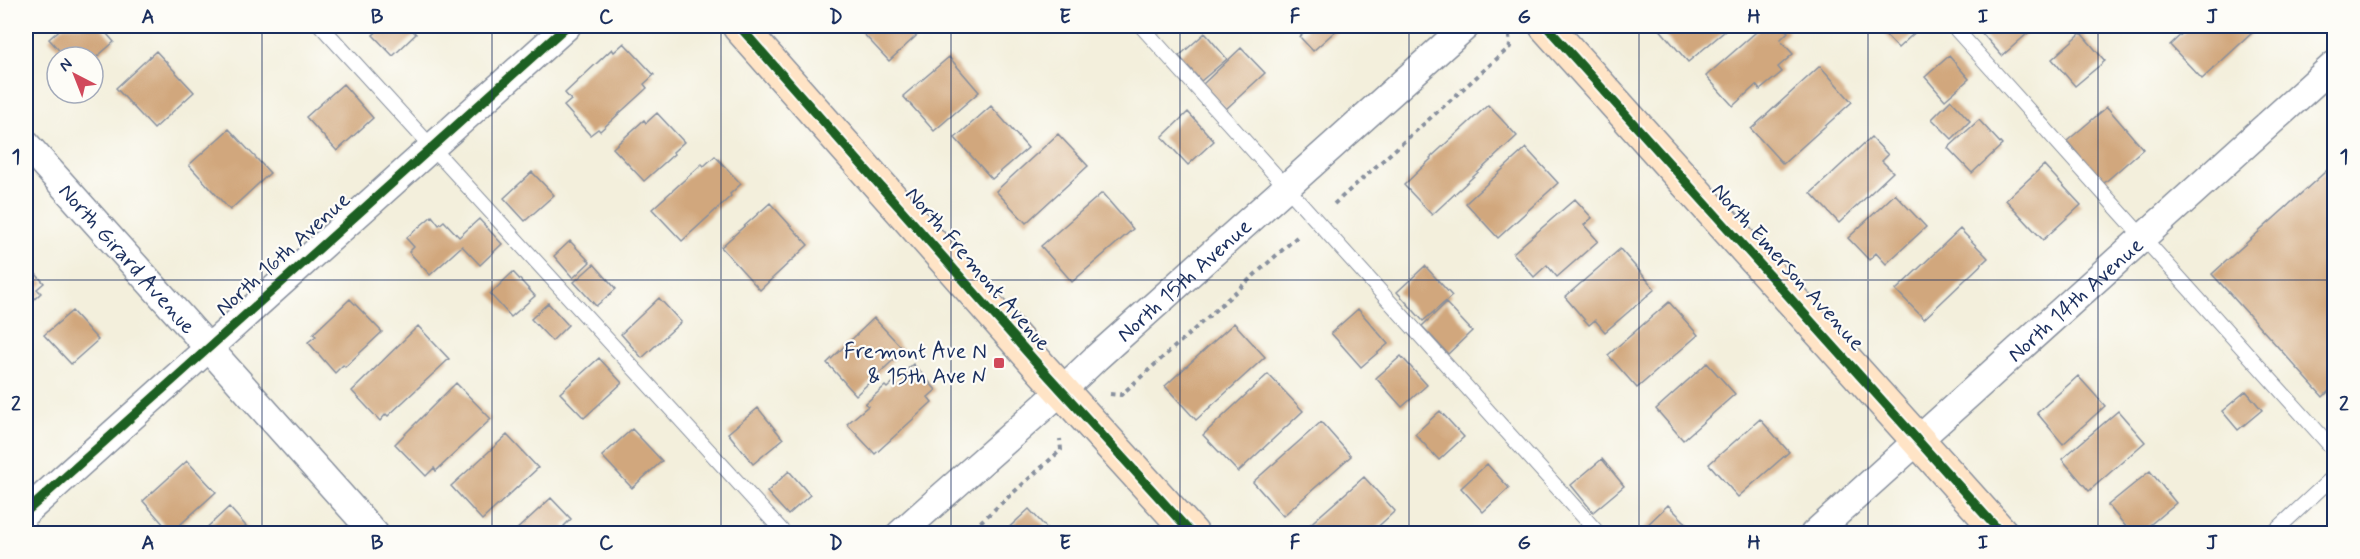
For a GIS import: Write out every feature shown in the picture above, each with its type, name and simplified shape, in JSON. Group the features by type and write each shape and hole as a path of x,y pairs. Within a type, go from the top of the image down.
{"street":[{"name":"North 16th Avenue","path":"26,512 567,26"},
{"name":"North Fremont Avenue","path":"739,26 1191,534"},
{"name":"North 15th Avenue","path":"900,534 1063,391 1096,358 1467,26"},
{"name":"North Emerson Avenue","path":"1546,26 2002,534"},
{"name":"North 14th Avenue","path":"1814,534 2334,65"},
{"name":"North Girard Avenue","path":"26,144 375,534"}],"lane":[{"path":"321,26 785,534"},
{"path":"1141,26 1599,534"},
{"path":"1953,26 2334,450"},
{"path":"2272,534 2334,476"},
{"path":"26,524 34,534"}],"path":[{"path":"967,534 1061,450 1060,439"}],"building":[{"path":"64,26 100,26 114,42 105,50 105,45 54,45 49,39"},
{"path":"383,26 408,26 416,34 393,56 373,35"},
{"path":"861,26 927,26 889,61 858,28"},
{"path":"1304,26 1341,26 1313,51 1300,37 1307,29"},
{"path":"1657,26 1731,26 1688,62"},
{"path":"1763,26 1781,26 1788,32 1780,40 1793,54 1778,67 1782,72 1760,90 1756,85 1733,106 1706,76"},
{"path":"1877,26 1922,26 1898,48"},
{"path":"1988,26 2022,26 2028,33 2002,56 1981,32"},
{"path":"2190,26 2247,26 2253,32 2202,79 2170,45"},
{"path":"1205,33 1227,59 1201,81 1179,56"},
{"path":"2081,33 2105,61 2075,86 2052,59"},
{"path":"624,43 654,75 644,84 647,88 600,131 598,129 590,135 564,106 571,100 565,93 612,49 614,52"},
{"path":"1241,48 1265,73 1226,109 1203,84"},
{"path":"156,51 194,92 154,129 116,88"},
{"path":"1949,56 1969,79 1945,100 1925,77"},
{"path":"949,57 979,92 934,131 903,96"},
{"path":"1820,66 1852,102 1783,164 1751,129"},
{"path":"343,84 373,118 337,151 306,117"},
{"path":"1951,100 1970,121 1952,139 1932,119"},
{"path":"1488,105 1517,136 1432,215 1404,185"},
{"path":"991,106 1028,148 992,179 955,138"},
{"path":"2107,107 2143,149 2103,184 2067,141"},
{"path":"1188,112 1214,141 1188,165 1162,137"},
{"path":"657,113 684,142 644,181 613,148 644,120 646,123"},
{"path":"1979,120 2002,145 1972,173 1948,148"},
{"path":"229,129 270,173 230,210 189,165"},
{"path":"1058,134 1088,166 1026,223 996,191"},
{"path":"1871,137 1888,155 1882,161 1893,172 1839,223 1811,193"},
{"path":"1526,148 1558,183 1498,238 1466,203"},
{"path":"715,156 741,184 682,241 652,209 702,164 704,166"},
{"path":"2334,164 2334,386 2323,397 2212,274"},
{"path":"2044,165 2081,205 2043,240 2006,200"},
{"path":"532,172 554,195 525,221 504,198"},
{"path":"1102,193 1133,229 1072,282 1041,246"},
{"path":"1895,194 1926,227 1886,264 1876,253 1869,260 1848,238"},
{"path":"1575,199 1592,218 1584,225 1598,241 1557,277 1547,265 1534,277 1513,253"},
{"path":"770,203 808,245 760,290 721,247"},
{"path":"432,216 439,225 444,221 459,237 479,219 502,244 480,265 462,246 430,275 409,252 414,247 406,238"},
{"path":"1960,229 1988,258 1924,319 1896,290"},
{"path":"570,241 590,262 573,278 554,256"},
{"path":"1620,249 1655,289 1605,332 1595,320 1589,325 1565,297"},
{"path":"26,263 44,283 37,289 41,293 26,307"},
{"path":"594,264 616,289 596,306 574,282"},
{"path":"1425,266 1452,296 1423,321 1397,292"},
{"path":"513,272 535,296 511,317 490,294"},
{"path":"659,298 681,322 642,358 621,334"},
{"path":"350,299 382,332 345,367 343,365 335,373 308,342 316,336 313,334"},
{"path":"1669,302 1698,335 1637,388 1608,355"},
{"path":"548,303 568,325 552,341 531,319"},
{"path":"1446,303 1472,331 1448,354 1422,326"},
{"path":"1358,309 1388,344 1361,367 1331,333"},
{"path":"72,311 98,340 71,364 44,335"},
{"path":"874,318 904,350 856,395 827,363"},
{"path":"1234,323 1265,357 1196,420 1165,386"},
{"path":"418,326 449,359 380,421 352,391"},
{"path":"1401,356 1427,385 1402,407 1376,378"},
{"path":"599,358 622,383 584,418 560,393"},
{"path":"1707,363 1735,394 1683,440 1656,409"},
{"path":"913,364 936,390 928,397 932,402 875,454 847,424 868,406 865,404"},
{"path":"1268,374 1303,411 1238,472 1203,435"},
{"path":"2078,376 2105,406 2063,444 2037,413"},
{"path":"456,383 491,419 436,471 434,468 426,476 395,444"},
{"path":"2246,391 2262,410 2238,430 2222,411"},
{"path":"758,408 783,439 753,464 728,433"},
{"path":"1440,411 1464,437 1439,460 1415,434"},
{"path":"2118,411 2145,442 2089,491 2062,459"},
{"path":"1760,419 1789,452 1738,497 1709,464"},
{"path":"1321,422 1351,456 1283,516 1253,482"},
{"path":"632,429 662,461 632,488 602,456"},
{"path":"507,435 538,468 482,520 451,486"},
{"path":"1602,459 1624,486 1593,512 1571,485"},
{"path":"187,461 216,492 171,533 143,501"},
{"path":"1487,464 1509,488 1483,512 1461,488"},
{"path":"789,471 810,495 788,515 767,492"},
{"path":"2150,471 2176,503 2139,534 2132,534 2108,505"},
{"path":"1364,477 1395,511 1370,534 1313,534 1307,527"},
{"path":"551,498 571,519 564,526 570,534 512,534"},
{"path":"1668,505 1692,529 1687,534 1638,534"},
{"path":"229,507 253,534 200,534"},
{"path":"1029,509 1052,534 1002,534"}],"cycle path":[{"path":"26,512 567,26"},
{"path":"739,26 1042,369 1192,534"},
{"path":"1546,26 2002,534"}],"place":[{"name":"Fremont Ave N & 15th Ave N","path":"999,363"}]}
